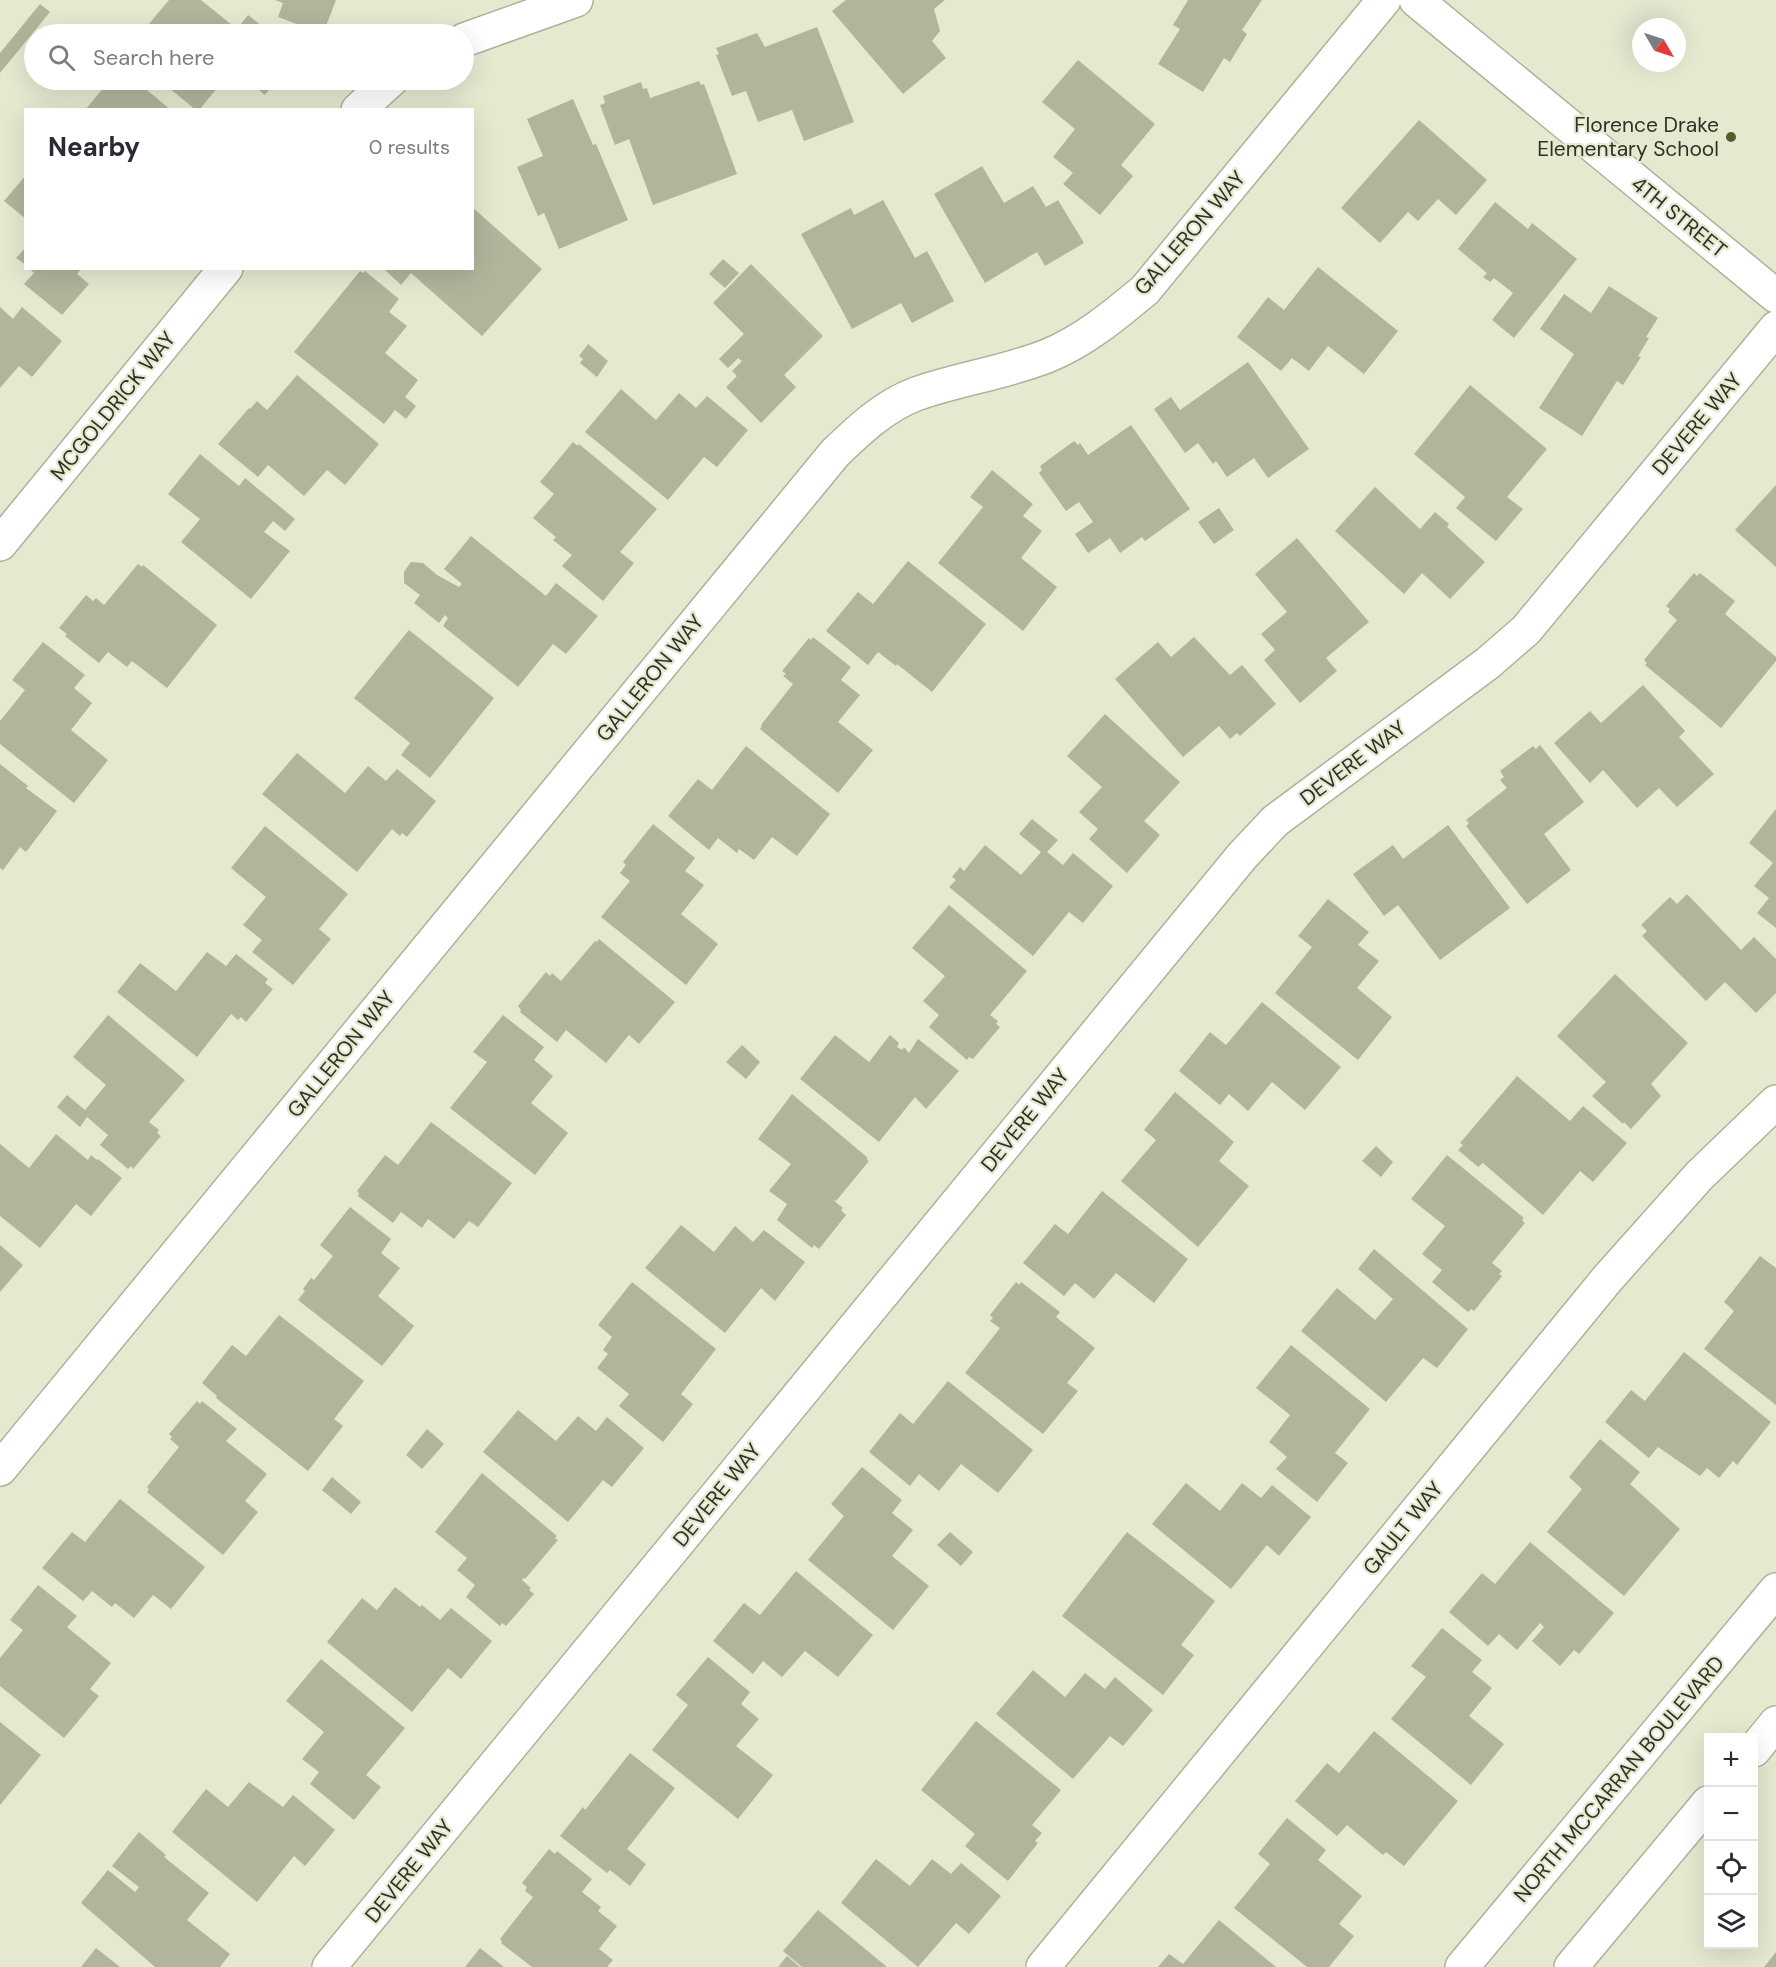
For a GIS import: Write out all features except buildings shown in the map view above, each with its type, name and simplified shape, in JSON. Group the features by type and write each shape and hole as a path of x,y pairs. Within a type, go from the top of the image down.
{"street":[{"name":"GALLERON WAY","path":"0,1469 835,453 871,420 915,395 1002,372 1049,355 1097,330 1145,290 1384,0"},
{"name":"4TH STREET","path":"1416,0 1776,296"},
{"path":"474,36 556,3"},
{"path":"360,108 380,90"},
{"name":"MCGOLDRICK WAY","path":"0,544 224,270"},
{"name":"DEVERE WAY","path":"329,1967 1243,855 1275,821 1488,663 1526,630 1776,328"},
{"name":"GAULT WAY","path":"1043,1967 1608,1278 1700,1176 1776,1102"},
{"name":"NORTH MCCARRAN BOULEVARD","path":"1462,1967 1776,1590"},
{"path":"1758,1745 1776,1723"},
{"path":"1571,1967 1704,1808"}],"place":[{"name":"Florence Drake Elementary School","path":"1731,137"}]}
